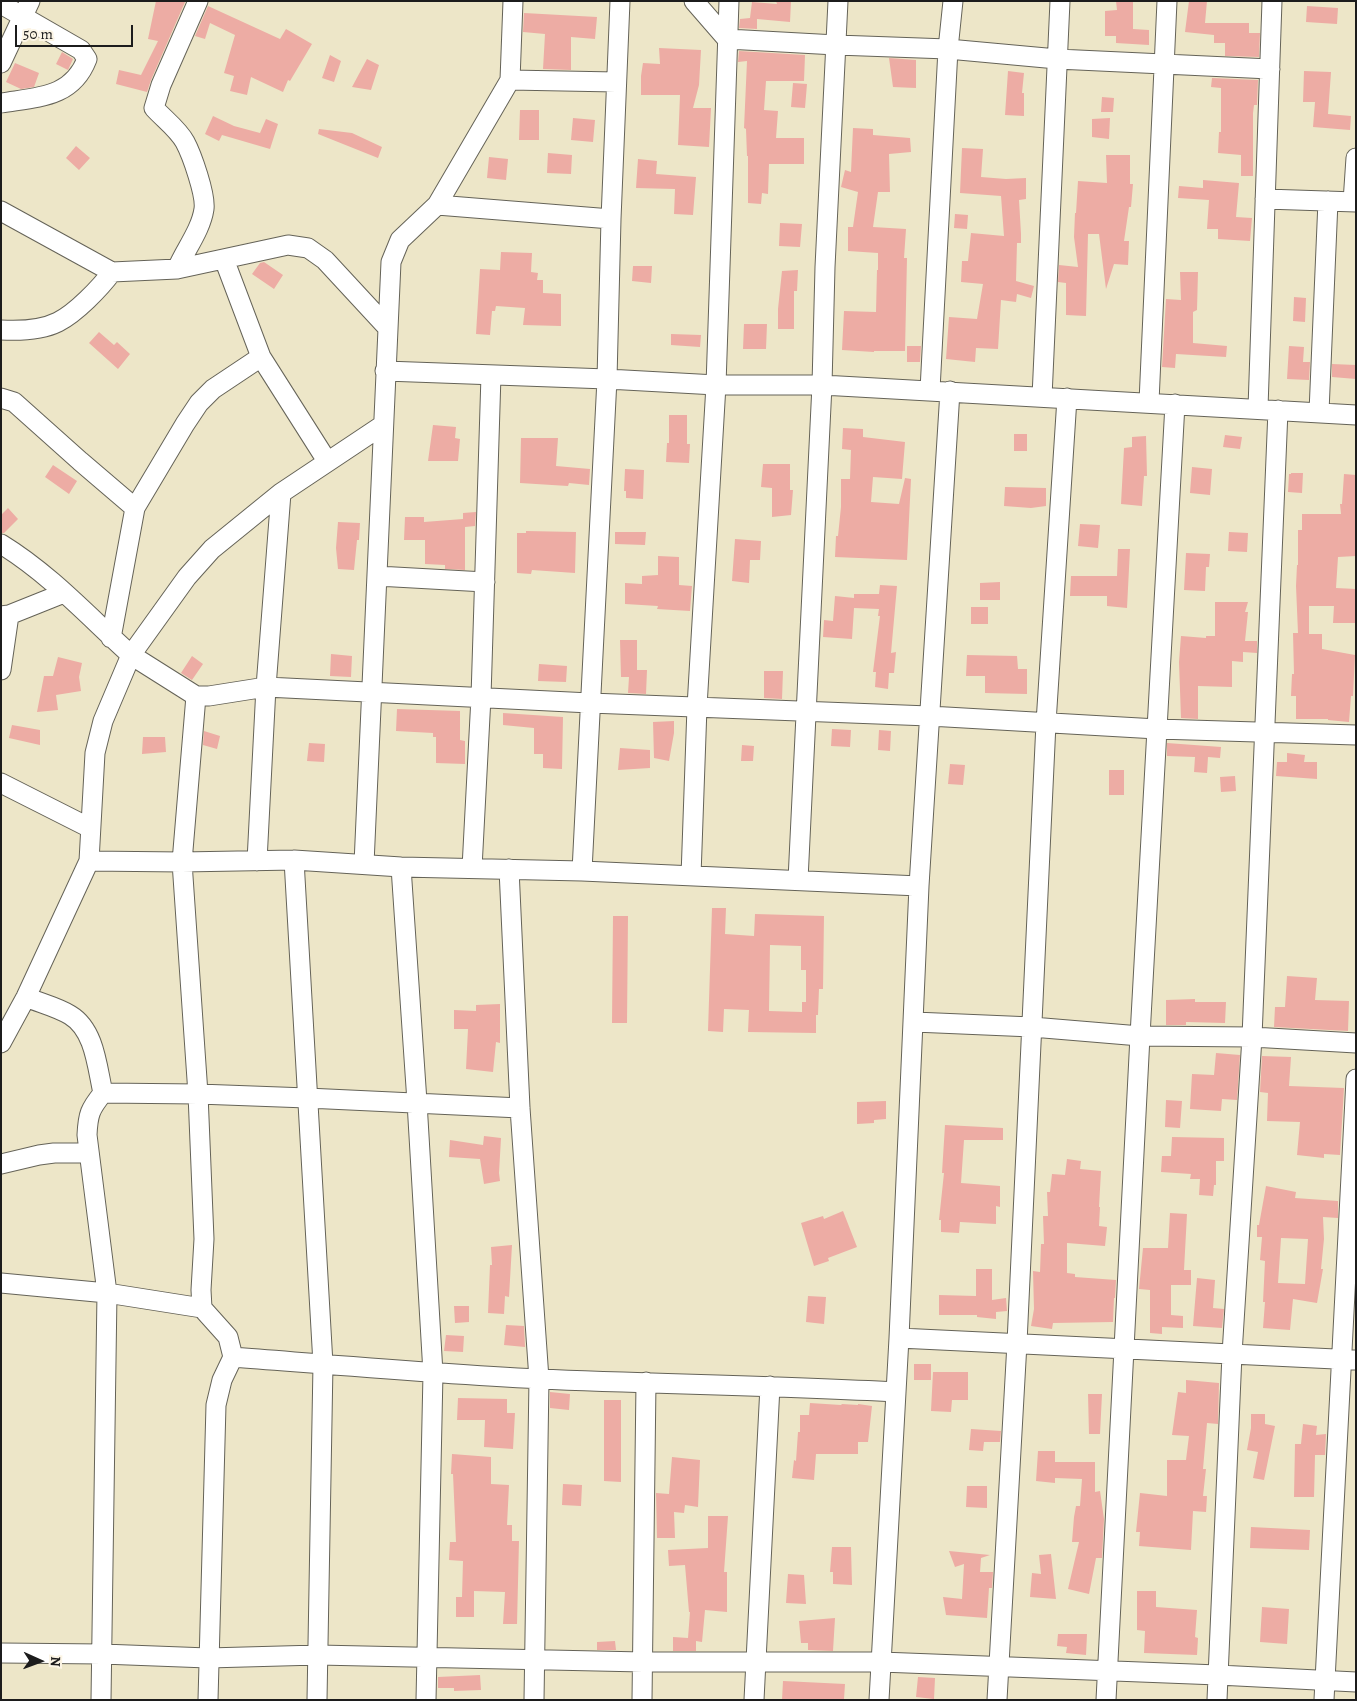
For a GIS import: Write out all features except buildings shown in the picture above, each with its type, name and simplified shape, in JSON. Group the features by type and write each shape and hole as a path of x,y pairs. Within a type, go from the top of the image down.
{"street":[{"path":"177,270 197,228 204,208 201,184 185,142 175,128 154,108 161,85 198,1"},
{"path":"364,864 391,262 400,240 437,205 510,80 513,1"},
{"path":"582,870 607,379 611,219 620,1"},
{"path":"694,1 727,39 836,45 948,48 1057,59 1270,69"},
{"path":"691,876 697,707 716,385 729,1"},
{"path":"798,880 838,1"},
{"path":"1042,396 1060,1"},
{"path":"1149,402 1166,1"},
{"path":"1258,408 1272,1"},
{"path":"930,390 948,48 955,3"},
{"path":"1,4 26,9 81,50 87,59 82,72 72,84 54,94 1,103"},
{"path":"1,64 26,9"},
{"path":"510,80 616,82"},
{"path":"1265,199 1355,202 1356,158"},
{"path":"1319,412 1328,202"},
{"path":"437,205 611,219"},
{"path":"1,211 112,272 177,270 288,244 308,248 325,260 387,327"},
{"path":"224,259 261,357 327,461"},
{"path":"1,330 33,329 58,323 101,286 112,272"},
{"path":"111,638 135,508 184,424 199,404 213,389 261,357"},
{"path":"386,371 716,385 822,385 1356,415"},
{"path":"472,868 481,697 491,375"},
{"path":"879,1700 899,1338 919,886 950,391"},
{"path":"1,398 14,402 135,508"},
{"path":"997,1700 1017,1344 1046,723 1067,398"},
{"path":"1106,1700 1175,404"},
{"path":"1217,1700 1232,1354 1252,1037 1278,410"},
{"path":"1,1043 26,997 89,861 95,753 103,720 130,655 186,577 212,549 280,493 383,425"},
{"path":"257,861 266,687 280,493"},
{"path":"1,544 64,592 130,655 196,696 209,696 266,687 590,703 806,710 1157,729 1356,735"},
{"path":"377,576 485,582"},
{"path":"1,670 5,615 64,592"},
{"path":"196,696 182,862 198,1094 204,1239 201,1290 202,1308 228,1337 233,1357 222,1380 216,1405 208,1700"},
{"path":"1,783 90,828"},
{"path":"89,861 294,860 400,867 582,870 919,886"},
{"path":"294,860 323,1364 317,1700"},
{"path":"400,867 417,1102 433,1373 426,1700"},
{"path":"509,870 520,1108 539,1379 534,1700"},
{"path":"26,997 70,1014 81,1023 88,1036 103,1093"},
{"path":"914,1022 1032,1027 1140,1036 1252,1037 1356,1043"},
{"path":"1324,1700 1348,1359 1356,1080"},
{"path":"103,1093 198,1094 417,1102 520,1108"},
{"path":"101,1700 107,1293 89,1153 87,1121 92,1106 103,1093"},
{"path":"1,1164 54,1153 89,1153"},
{"path":"1,1283 107,1293 202,1308"},
{"path":"899,1338 1348,1359"},
{"path":"233,1357 433,1373 539,1379 896,1392"},
{"path":"642,1700 646,1382"},
{"path":"754,1700 770,1386"},
{"path":"1,1653 208,1658 318,1655 643,1662 881,1662 1356,1682"}]}
